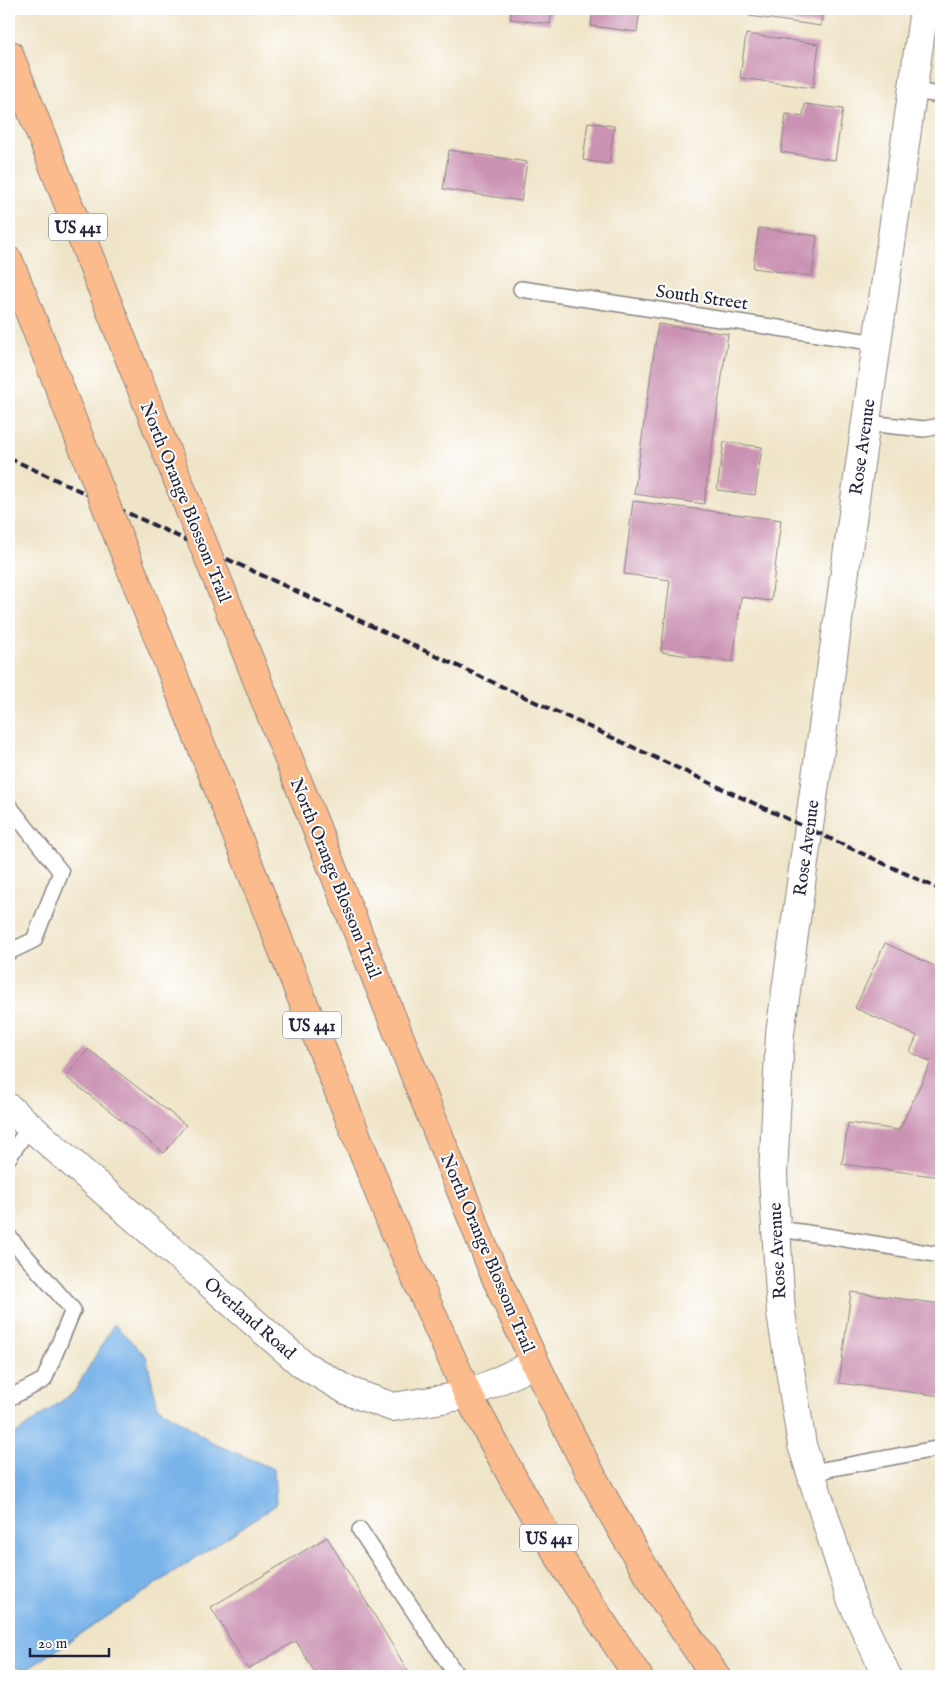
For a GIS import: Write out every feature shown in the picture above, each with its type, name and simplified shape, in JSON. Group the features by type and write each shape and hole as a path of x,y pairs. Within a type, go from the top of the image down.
{"main road":[{"name":"North Orange Blossom Trail","path":"9,54 493,1271 534,1364 628,1544 690,1640 716,1676"},
{"name":"US 441","path":"9,261 390,1220 468,1395 569,1573 638,1676"}],"street":[{"name":"Rose Avenue","path":"887,1676 851,1599 802,1445 781,1313 773,1175 780,1033 924,9"},
{"name":"Overland Road","path":"9,1108 302,1364 348,1391 393,1407 468,1395 534,1364"}],"lane":[{"path":"912,91 941,95"},
{"name":"South Street","path":"521,289 877,343"},
{"path":"866,423 924,429 941,426"},
{"path":"9,806 61,872 34,940 9,952"},
{"path":"9,1157 30,1126"},
{"path":"776,1229 811,1232 901,1250 941,1255"},
{"path":"9,1243 73,1310 44,1380 9,1398"},
{"path":"811,1474 828,1469 941,1448"},
{"path":"360,1530 457,1676"}],"water":[{"path":"114,1324 146,1356 158,1407 217,1445 274,1469 276,1505 28,1669 9,1667 9,1439 74,1392"}],"building":[{"path":"512,9 552,9 550,24 510,19"},
{"path":"593,9 640,9 637,32 591,26"},
{"path":"750,9 823,9 821,26 749,16"},
{"path":"746,34 819,44 813,88 740,78"},
{"path":"805,104 843,109 835,160 781,152 786,114 803,117"},
{"path":"588,122 614,126 609,164 583,160"},
{"path":"449,150 527,162 521,201 443,189"},
{"path":"759,228 817,236 812,276 753,268"},
{"path":"658,324 728,334 704,504 634,494"},
{"path":"724,442 762,447 755,495 717,490"},
{"path":"633,501 781,520 771,601 741,597 733,662 661,652 670,580 624,574"},
{"path":"885,943 941,969 941,1177 842,1164 848,1123 899,1130 931,1062 910,1052 917,1036 855,1008"},
{"path":"88,1049 186,1125 164,1153 66,1077"},
{"path":"851,1292 941,1304 941,1396 839,1383"},
{"path":"327,1537 411,1676 317,1676 296,1641 248,1669 211,1607"}],"railway":[{"path":"9,458 941,890"}]}
